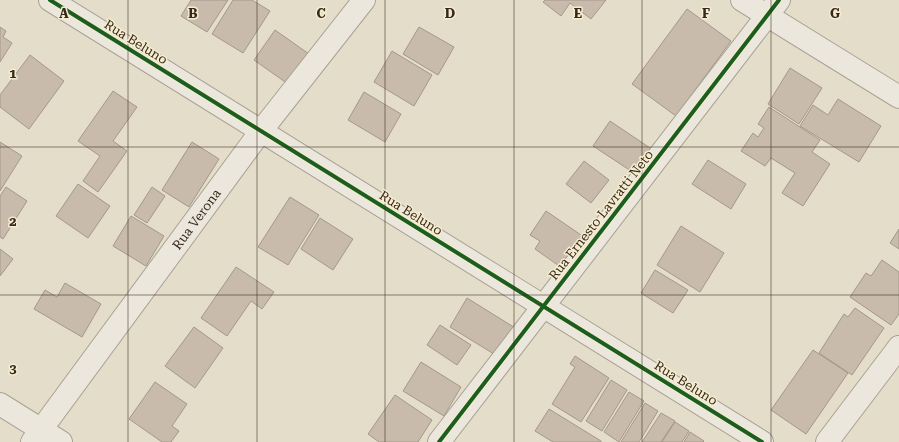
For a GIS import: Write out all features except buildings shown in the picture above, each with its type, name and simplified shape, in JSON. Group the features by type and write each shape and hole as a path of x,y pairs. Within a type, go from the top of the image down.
{"street":[{"name":"Rua Beluno","path":"50,0 762,442"},
{"name":"Rua Verona","path":"37,436 261,131 364,0"},
{"path":"742,0 773,8 899,97"},
{"name":"Rua Ernesto Lavratti Neto","path":"439,442 773,8"},
{"path":"827,442 899,347"},
{"path":"0,404 37,436 61,442"}],"cycle path":[{"path":"50,0 762,442"},
{"path":"439,442 779,0"}]}
